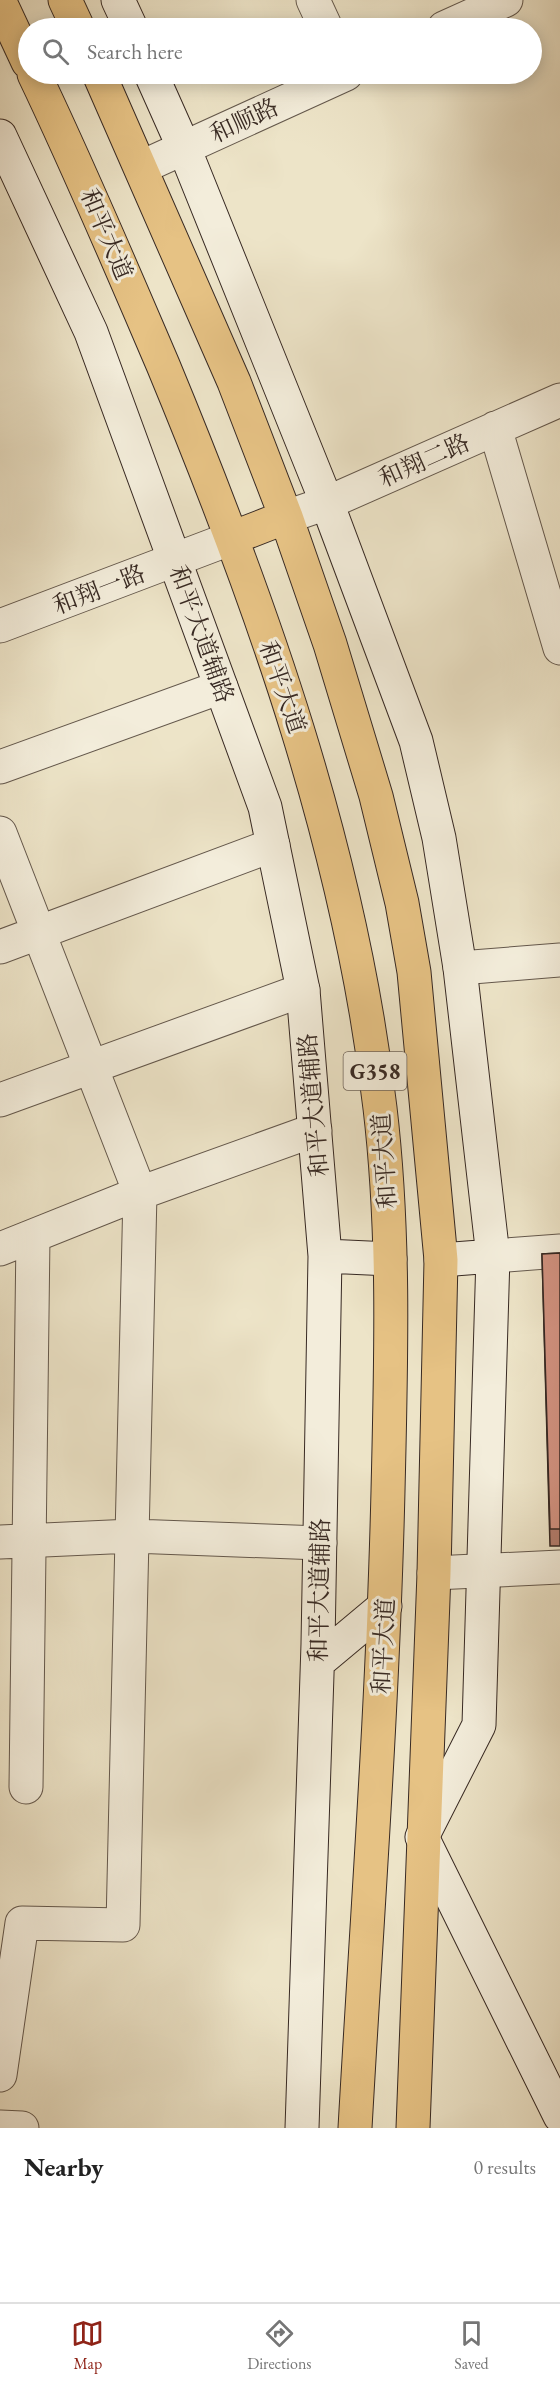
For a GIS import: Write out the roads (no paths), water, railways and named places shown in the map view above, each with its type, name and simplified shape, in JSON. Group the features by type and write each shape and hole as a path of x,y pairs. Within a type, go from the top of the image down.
{"highway":[{"path":"65,0 73,18"},
{"path":"0,2 18,41"},
{"name":"和平大道","path":"39,84 88,186 232,537 299,732 330,842 362,976 381,1111 390,1259 392,1355 385,1606 355,2128"},
{"name":"和平大道","path":"104,84 142,167 234,382 286,517 330,644 376,796 402,903 414,972 441,1260 434,1574 422,1837 413,2128"},
{"path":"232,537 286,517"},
{"path":"390,1259 441,1260"}],"street":[{"path":"118,0 126,18"},
{"path":"313,0 321,18"},
{"path":"466,18 506,0"},
{"path":"155,84 184,148 327,503 416,741 439,838 460,968 493,1256 479,1725 422,1837 560,2116"},
{"name":"和顺路","path":"142,167 324,84"},
{"name":"和平大道辅路","path":"0,136 91,332 265,807 303,990 325,1256 318,1662 302,2128"},
{"name":"和翔二路","path":"286,517 327,503 560,400"},
{"path":"495,428 560,648"},
{"name":"和翔一路","path":"0,626 175,561 232,537"},
{"path":"0,767 221,687"},
{"path":"0,833 140,1193 123,1925 22,1923 0,2075"},
{"path":"0,946 273,845"},
{"path":"414,972 560,960"},
{"path":"0,1100 303,990"},
{"path":"0,1249 140,1193 315,1130"},
{"path":"26,1787 15,1542 33,1236"},
{"path":"441,1260 560,1251"},
{"path":"325,1256 390,1259"},
{"path":"15,1542 132,1536 320,1543"},
{"path":"434,1574 560,1567"},
{"path":"318,1662 385,1606"},
{"path":"0,2127 22,2128"}]}
